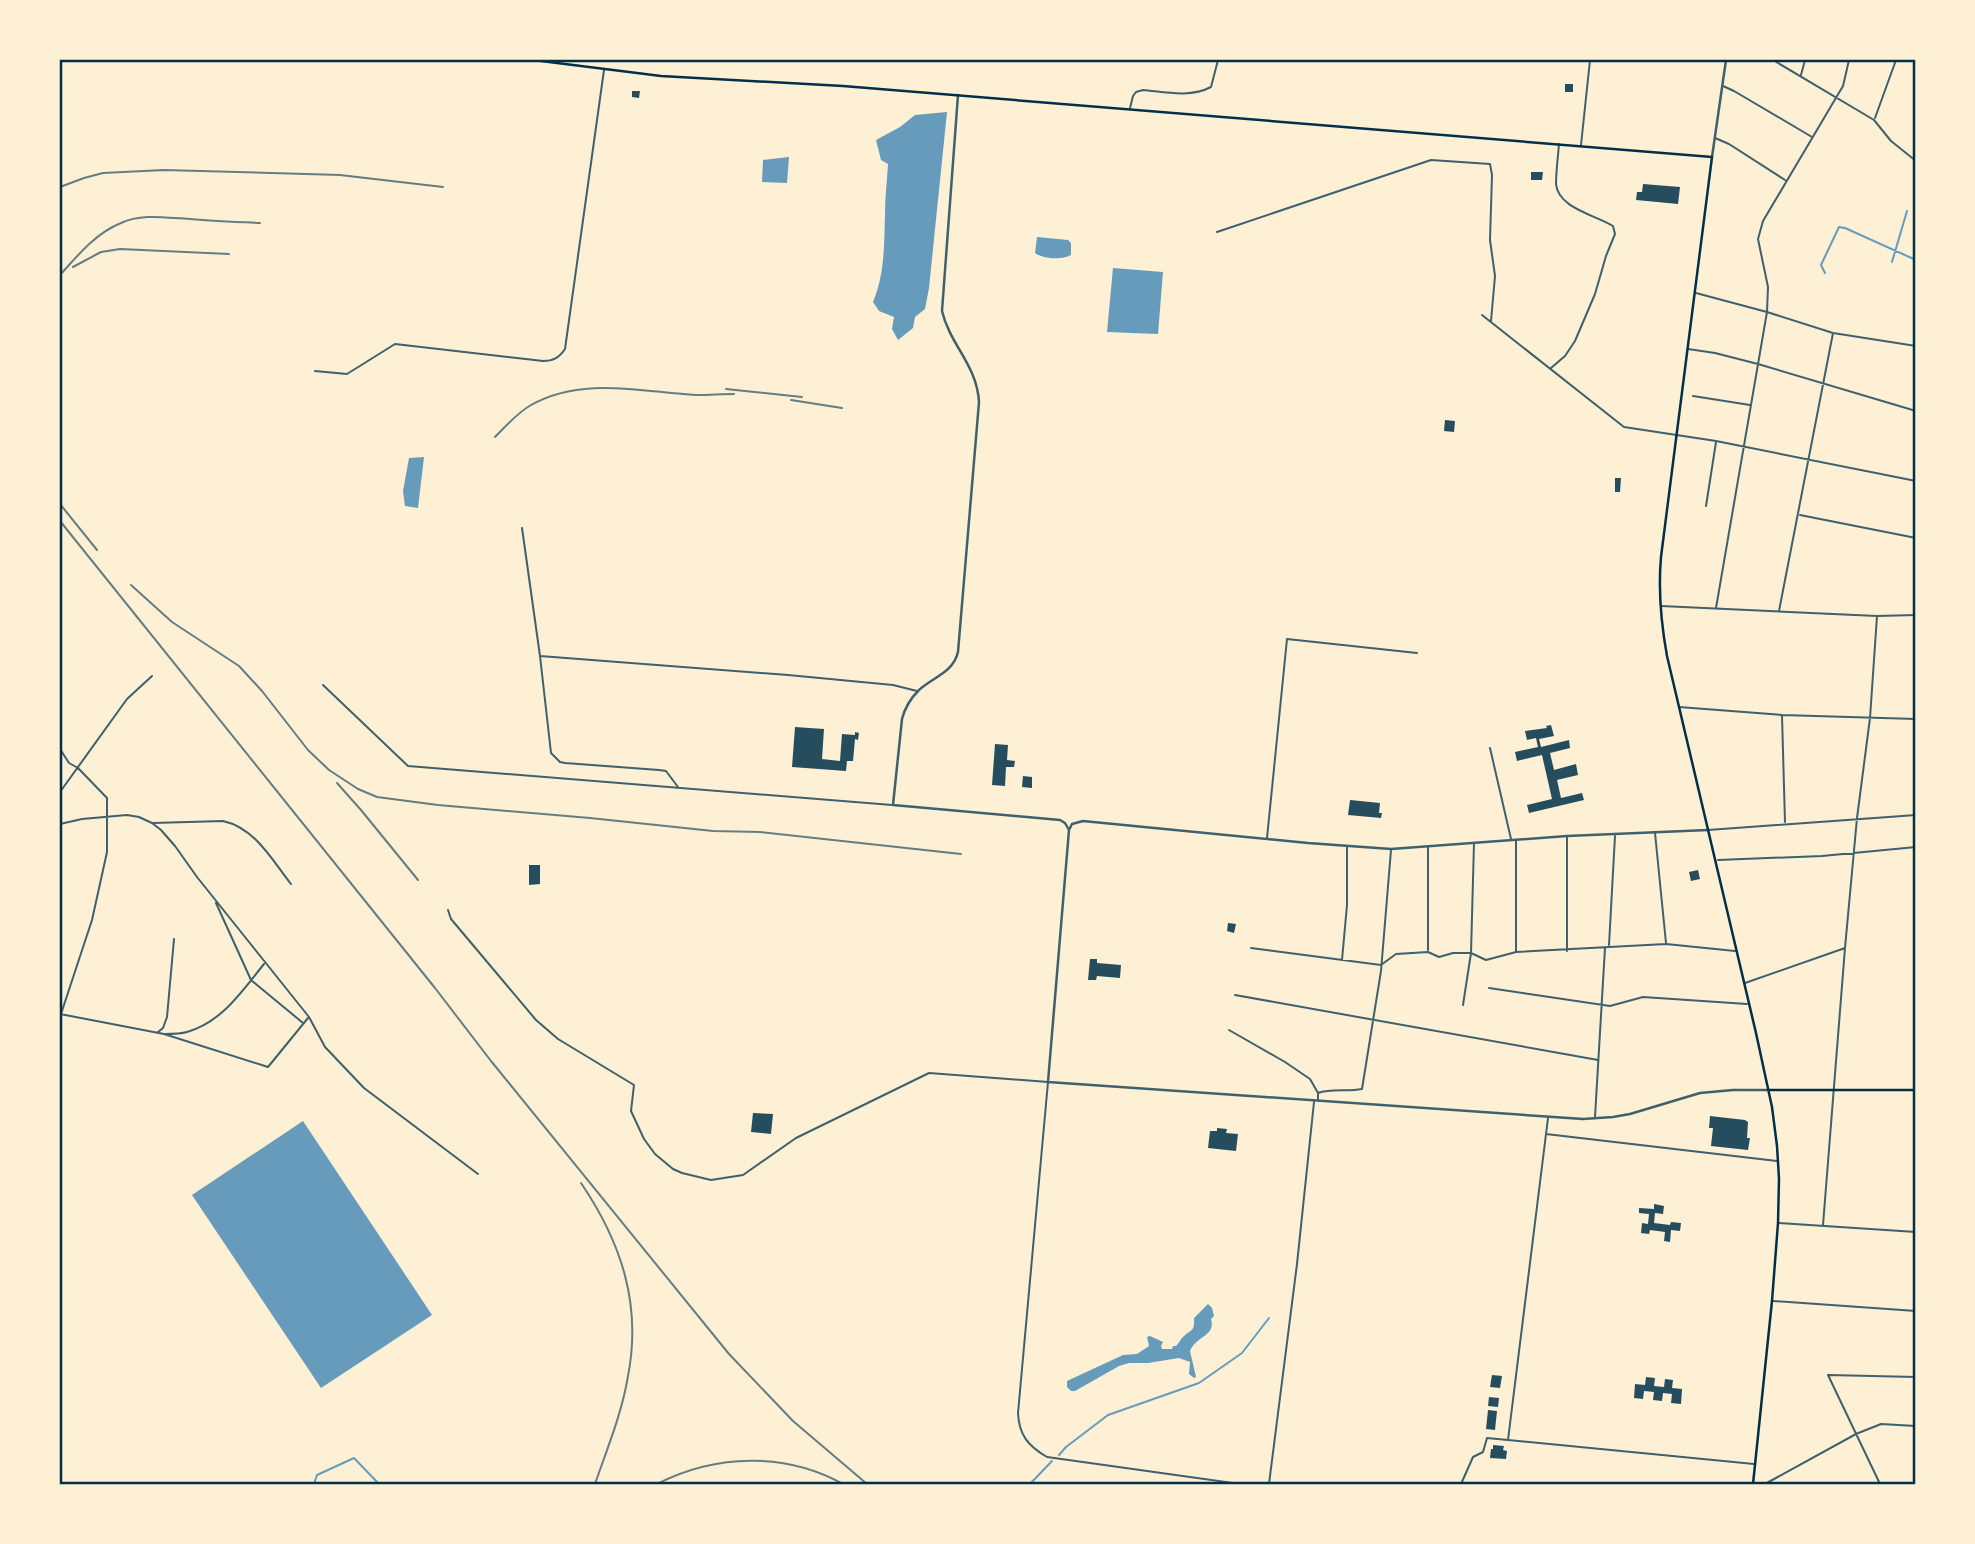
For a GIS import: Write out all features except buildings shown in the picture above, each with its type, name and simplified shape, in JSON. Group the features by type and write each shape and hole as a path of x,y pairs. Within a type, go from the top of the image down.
{"main road":[{"path":"533,60 661,76 958,95 1713,157 1661,557 1659,606 1667,656 1749,1004 1775,1130 1778,1223 1753,1485"},
{"path":"1768,1090 1916,1090"}],"street":[{"path":"1130,109 1133,96 1143,90 1187,94 1202,92 1211,87 1219,60"},
{"path":"1581,145 1590,60"},
{"path":"1713,157 1726,60"},
{"path":"1773,60 1874,120 1891,141 1916,161"},
{"path":"1801,76 1805,60"},
{"path":"1716,608 1768,312 1768,288 1758,239 1763,220 1843,86 1849,60"},
{"path":"1874,120 1896,60"},
{"path":"315,372 347,374 396,344 543,361 561,355 565,349 604,69"},
{"path":"1723,86 1813,137"},
{"path":"893,805 905,708 918,691 955,663 958,652 979,402 972,370 948,332 942,311 958,95"},
{"path":"1715,138 1786,180"},
{"path":"1550,369 1565,356 1575,341 1595,294 1615,234 1613,226 1565,203 1558,193 1556,183 1559,144"},
{"path":"1217,232 1431,160 1490,164 1490,240 1495,276 1491,322"},
{"path":"1695,293 1833,333 1916,345"},
{"path":"1482,315 1625,427 1743,446 1916,481"},
{"path":"1779,611 1833,333"},
{"path":"1688,349 1758,364 1916,411"},
{"path":"1693,396 1751,405"},
{"path":"1706,506 1716,441"},
{"path":"1799,515 1916,538"},
{"path":"522,528 551,754 565,763 659,769 666,771 678,787"},
{"path":"1659,606 1877,616 1916,615"},
{"path":"1823,1225 1845,948 1857,818 1870,718 1877,616"},
{"path":"1267,839 1287,639 1417,653"},
{"path":"540,656 788,675 893,685 918,691"},
{"path":"60,792 127,699 152,676"},
{"path":"323,685 408,766 1060,820 1069,830"},
{"path":"1679,707 1782,715 1916,719"},
{"path":"1782,715 1785,823"},
{"path":"1490,748 1511,840"},
{"path":"60,750 69,763 78,768 107,798 107,852 94,909 60,1014 164,1034 268,1067 309,1017"},
{"path":"1240,1485 1047,1457 1037,1451 1022,1435 1018,1413 1069,830 1072,824 1083,821 1391,849 1567,836 1708,830 1916,814"},
{"path":"60,824 82,819 139,817 162,830 309,1017 325,1047 363,1088 478,1174"},
{"path":"152,823 223,821 233,824 254,836 291,884"},
{"path":"1655,832 1666,944"},
{"path":"1595,1119 1615,835"},
{"path":"1567,836 1567,951"},
{"path":"1516,840 1516,952"},
{"path":"1463,1005 1471,953 1474,843"},
{"path":"1342,960 1347,905 1347,846"},
{"path":"1428,952 1429,846"},
{"path":"1715,861 1822,856 1916,847"},
{"path":"1318,1093 1362,1089 1381,965 1391,849"},
{"path":"213,898 251,980 303,1024"},
{"path":"448,910 451,919 536,1020 558,1039 634,1085 631,1111 644,1139 662,1161 673,1169 711,1180 743,1175 796,1138 929,1073 1595,1119 1630,1114 1700,1093 1768,1090"},
{"path":"157,1033 163,1028 167,1017 174,939"},
{"path":"1251,948 1381,965 1396,954 1428,952 1440,957 1453,953 1471,953 1486,960 1516,952 1567,951 1607,946 1666,944 1736,951"},
{"path":"1744,984 1845,948"},
{"path":"164,1034 186,1033 229,1007 265,962"},
{"path":"1489,988 1602,1006 1643,997 1749,1004"},
{"path":"1235,995 1598,1060"},
{"path":"1229,1030 1310,1079 1318,1093 1269,1485"},
{"path":"1508,1440 1548,1117"},
{"path":"1546,1134 1778,1161"},
{"path":"1778,1223 1916,1233"},
{"path":"1772,1301 1916,1311"},
{"path":"1880,1485 1828,1375 1916,1377"},
{"path":"1765,1485 1856,1434 1881,1424 1916,1426"},
{"path":"1461,1485 1473,1457 1483,1452 1487,1438 1755,1464"}],"water":[{"path":"947,112 925,309 915,317 913,328 898,340 892,329 894,317 879,311 873,302 883,259 888,164 881,160 876,140 915,115"},
{"path":"789,157 787,183 762,182 763,160"},
{"path":"1037,237 1068,240 1071,243 1071,255 1048,258 1038,255 1035,253"},
{"path":"1113,268 1163,272 1158,334 1107,332"},
{"path":"424,457 418,508 405,506 403,491 409,458"},
{"path":"303,1121 432,1315 321,1388 192,1195"},
{"path":"1208,1304 1214,1316 1211,1319 1211,1329 1190,1351 1196,1377 1189,1374 1190,1362 1179,1358 1129,1363 1075,1391 1067,1387 1067,1381 1123,1355 1137,1354 1149,1346 1147,1337 1163,1342 1162,1349 1172,1349 1193,1329 1194,1318"}],"waterway":[{"path":"1892,262 1907,211"},
{"path":"1825,273 1821,265 1839,227 1916,260"},
{"path":"1059,1455 1108,1415 1199,1383 1242,1353 1269,1318"},
{"path":"314,1484 317,1475 354,1458 379,1484"},
{"path":"1030,1484 1052,1461"}],"railway":[{"path":"60,187 103,173 164,170 340,175 443,187"},
{"path":"60,275 95,239 112,227 129,220 155,217 260,223"},
{"path":"73,267 101,252 120,249 229,254"},
{"path":"495,437 531,405 571,391 612,388 696,395 734,394"},
{"path":"726,389 802,397"},
{"path":"791,400 842,408"},
{"path":"60,504 97,550"},
{"path":"60,521 729,1354 793,1421 867,1484"},
{"path":"131,585 172,622 239,666 308,750 329,770 358,789 377,797 713,831 760,832 961,854"},
{"path":"337,783 418,880"},
{"path":"581,1183 617,1251 630,1299 632,1324 632,1349 625,1390 595,1484"},
{"path":"657,1484 703,1467 750,1461 798,1466 843,1484"}]}
